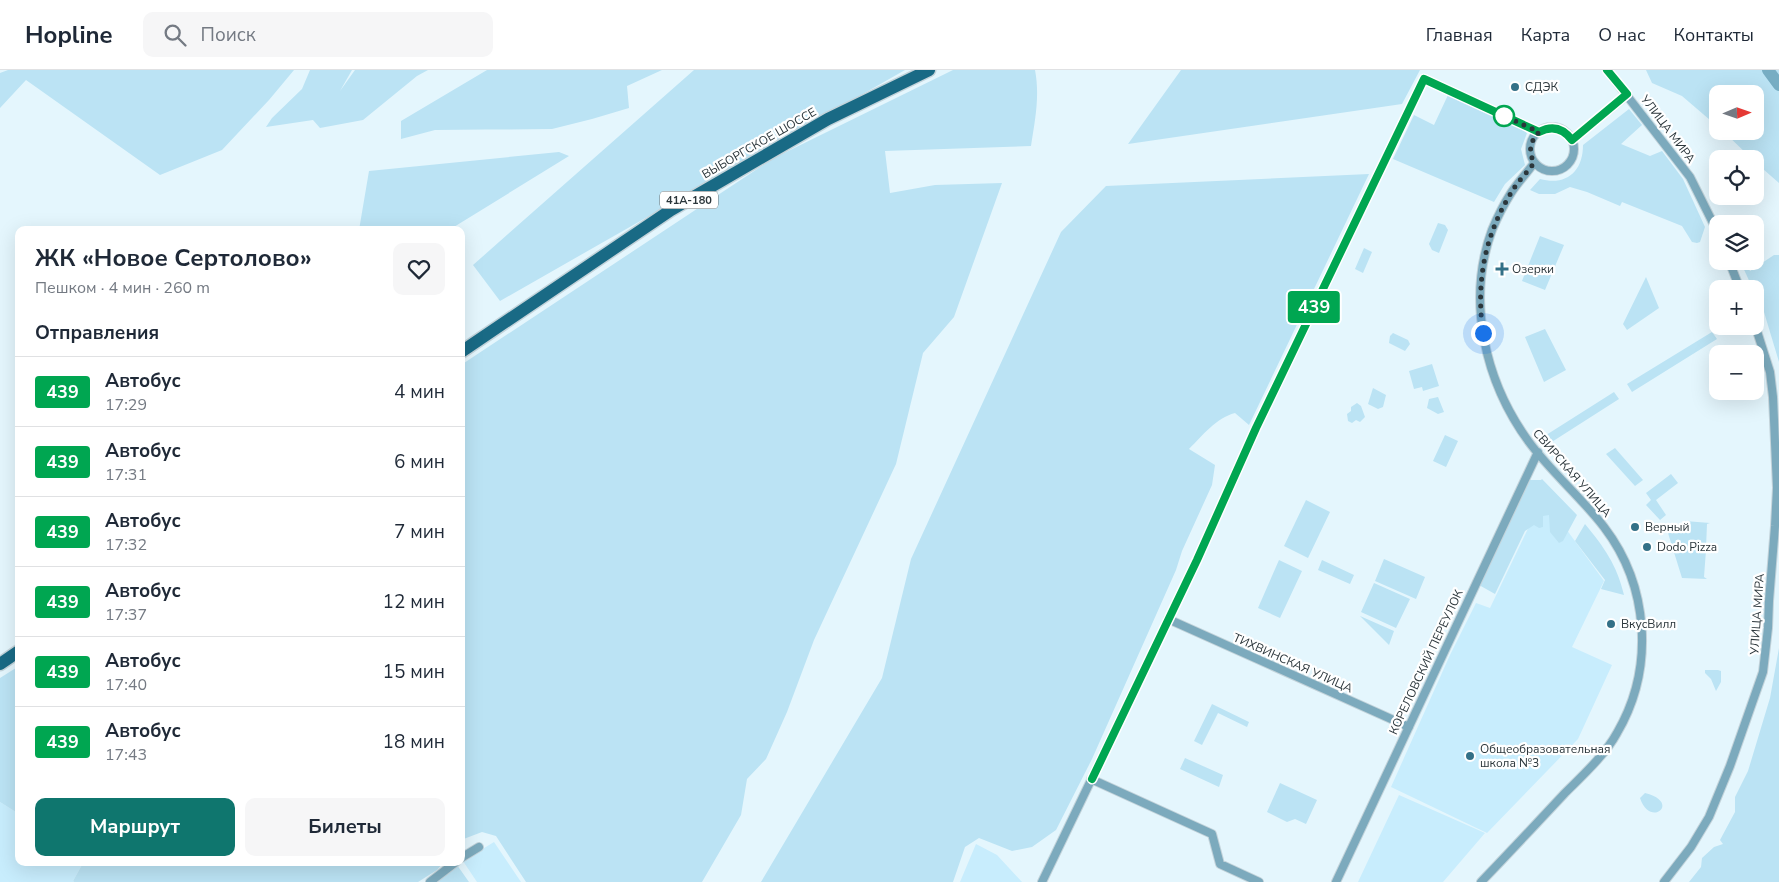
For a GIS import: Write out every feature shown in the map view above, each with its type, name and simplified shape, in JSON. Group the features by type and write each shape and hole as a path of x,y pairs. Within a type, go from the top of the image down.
{"main road":[{"name":"ВЫБОРГСКОЕ ШОССЕ","path":"465,349 671,210 828,119 929,70"},
{"path":"0,664 15,654"}],"street":[{"name":"УЛИЦА МИРА","path":"1607,70 1690,178 1709,215"},
{"path":"1042,882 1197,560 1256,428 1424,79 1539,132"},
{"path":"1572,140 1627,94"},
{"path":"1545,128 1559,129 1572,140 1574,149 1572,158 1567,166 1559,170 1550,172 1541,169 1534,163 1530,155 1530,146 1533,138 1545,128"},
{"name":"СВИРСКАЯ УЛИЦА","path":"1481,882 1592,765 1617,734 1633,699 1641,667 1643,631 1632,576 1616,544 1603,526 1538,452 1514,419 1494,376 1483,333 1480,308 1482,270 1493,230 1511,192 1534,163"},
{"name":"УЛИЦА МИРА","path":"1664,882 1692,847 1709,817 1734,757 1763,672 1776,526 1777,488 1770,372 1758,335"},
{"name":"КОРЕЛОВСКИЙ ПЕРЕУЛОК","path":"1336,882 1538,452"},
{"name":"ТИХВИНСКАЯ УЛИЦА","path":"1168,619 1409,727"},
{"path":"1092,779 1212,834 1220,864 1260,882"},
{"path":"465,856 479,847"},
{"path":"430,882 451,866"}],"shaded area":[{"path":"8,70 294,70 222,150 160,175 26,80 0,108 0,73"},
{"path":"310,70 352,70 340,91 355,70 428,70 417,76 363,120 320,128 313,120 266,127 272,118 302,89"},
{"path":"487,70 662,70 627,86 629,108 592,119 552,129 435,130 401,139 401,121"},
{"path":"694,70 905,70 500,301 473,265"},
{"path":"953,70 1035,70 1037,99 1031,146 885,151 890,193 935,185 1002,183 954,317 923,353 896,464 814,640 787,712 766,759 747,779 741,815 702,882 526,882 496,836 482,832 465,838 465,362 774,158"},
{"path":"1181,70 1420,70 1402,104 1128,144"},
{"path":"1646,70 1779,70 1779,183 1764,170 1764,150 1743,150 1732,140 1764,140 1764,85 1709,85 1709,119 1682,96 1652,83"},
{"path":"1448,95 1527,133 1521,149 1525,165 1505,184 1494,202 1393,159 1414,115 1434,125"},
{"path":"1629,109 1642,125 1621,144 1650,156 1662,151 1683,179 1705,227 1700,242 1692,242 1682,226 1622,202 1620,206 1570,187 1555,194 1539,194 1530,190 1540,179 1558,180 1571,175 1580,163 1583,145"},
{"path":"559,152 569,156 455,226 360,226 369,171"},
{"path":"1369,174 1249,425 1235,413 1228,415 1210,428 1189,449 1215,465 1212,485 1092,759 1056,830 1032,847 1012,851 979,838 965,847 953,882 761,882 882,678 911,559 1061,232 1106,186"},
{"path":"1438,223 1445,225 1448,230 1439,253 1432,250 1429,244"},
{"path":"1540,236 1564,245 1545,290 1522,281"},
{"path":"1364,248 1372,252 1363,273 1355,269"},
{"path":"1774,255 1779,255 1779,362 1764,312 1764,280 1749,280 1744,270 1764,270 1764,262"},
{"path":"1646,277 1659,308 1627,330 1623,324"},
{"path":"1545,329 1566,370 1544,382 1525,337"},
{"path":"1393,333 1408,340 1410,344 1405,351 1389,343 1390,336"},
{"path":"1709,334 1714,335 1717,339 1632,392 1627,384"},
{"path":"1432,364 1439,386 1423,391 1422,387 1414,389 1409,371"},
{"path":"1373,388 1386,395 1383,407 1378,409 1368,404"},
{"path":"1614,392 1619,399 1547,445 1543,437"},
{"path":"1438,397 1444,412 1438,414 1427,408 1429,399"},
{"path":"1357,403 1361,406 1365,417 1360,422 1356,420 1352,423 1348,421 1347,414 1351,411 1351,407"},
{"path":"1445,435 1458,441 1446,467 1433,461"},
{"path":"1615,448 1643,480 1635,486 1606,454"},
{"path":"1671,474 1678,483 1656,500 1666,515 1660,520 1646,505 1651,500 1646,493"},
{"path":"1542,479 1577,515 1563,541 1559,543 1550,532 1549,515 1543,516 1543,527 1539,528 1534,525 1525,531 1495,594 1479,585 1530,480"},
{"path":"1306,500 1330,512 1308,558 1284,546"},
{"path":"1553,511 1604,581 1572,647 1612,665 1578,739 1487,833 1391,787 1450,655 1476,603 1490,608 1535,514"},
{"path":"1685,521 1710,523 1707,524 1706,548 1708,549 1706,550 1704,577 1707,579 1682,578 1668,533"},
{"path":"1585,524 1609,557 1618,574 1624,595 1601,589 1605,580 1575,541"},
{"path":"1384,559 1425,577 1416,599 1375,581"},
{"path":"1279,560 1302,571 1280,618 1258,608"},
{"path":"1322,560 1354,575 1350,584 1318,570"},
{"path":"1374,583 1410,599 1396,628 1361,612"},
{"path":"1360,616 1394,631 1389,645"},
{"path":"1779,648 1779,882 1689,882 1701,867 1702,858 1714,847 1723,844 1720,840 1735,812 1735,797 1748,771 1770,698"},
{"path":"15,669 15,811 0,802 0,678"},
{"path":"1705,670 1721,671 1721,682 1716,691 1711,679 1705,673"},
{"path":"1212,704 1249,722 1247,727 1218,713 1202,745 1194,741"},
{"path":"1185,758 1223,775 1219,787 1180,769"},
{"path":"1280,783 1317,800 1306,824 1295,819 1287,822 1267,812"},
{"path":"1645,793 1656,797 1661,802 1662,807 1660,810 1650,812 1645,807 1640,798"},
{"path":"1399,795 1485,833 1443,882 1358,882"},
{"path":"0,802 15,811 15,866 81,866 74,882 0,882"},
{"path":"494,842 521,882 477,882 465,864 465,860"},
{"path":"976,844 997,855 1022,882 960,882"},
{"path":"81,866 440,866 418,882 73,881"},
{"path":"458,866 469,882 434,882"}],"waterway":[{"path":"1768,70 1779,85"}],"bus line":[{"name":"439","path":"1092,779 1176,600 1197,560 1256,428 1424,79 1539,132 1545,128 1564,131 1572,140 1627,94 1607,70"}],"place":[{"name":"СДЭК","path":"1515,87"},
{"name":"Озерки","path":"1502,269"},
{"name":"Верный","path":"1635,527"},
{"name":"Dodo Pizza","path":"1647,547"},
{"name":"ВкусВилл","path":"1611,624"},
{"name":"Общеобразовательная школа №3","path":"1470,756"}],"route":[{"path":"1483,333 1480,308 1482,270 1485,256 1493,230 1511,192 1534,163 1530,155 1530,146 1533,138 1539,132 1504,116"}]}
